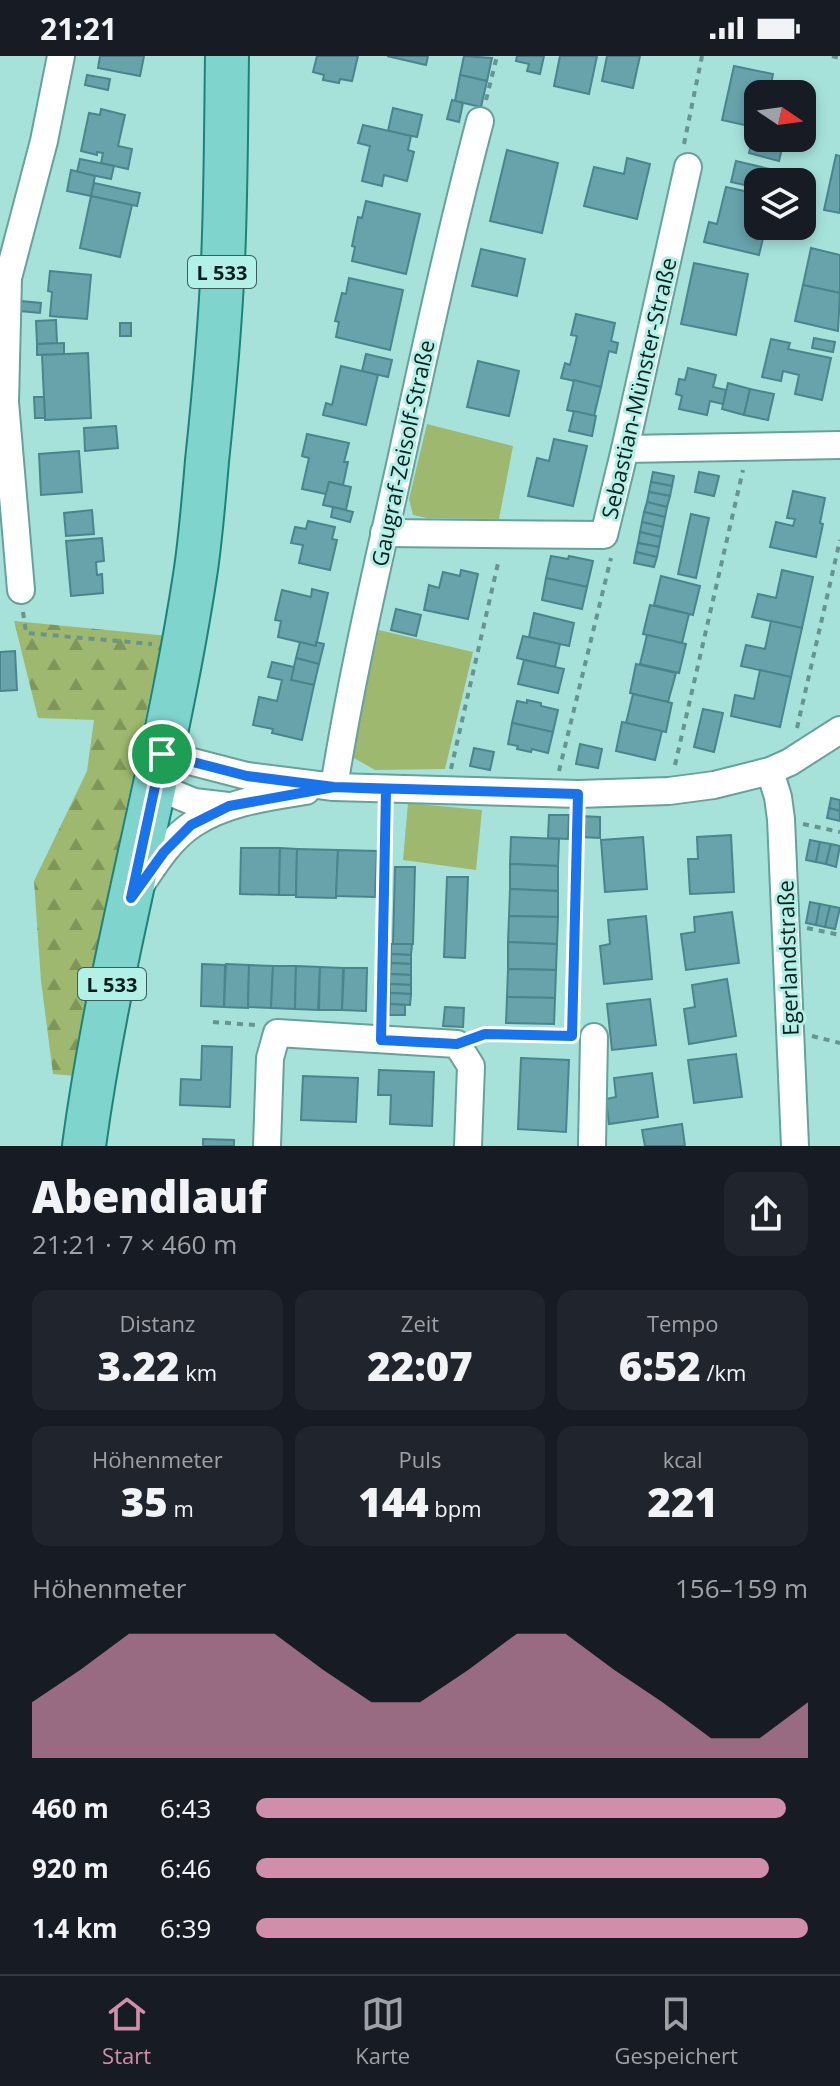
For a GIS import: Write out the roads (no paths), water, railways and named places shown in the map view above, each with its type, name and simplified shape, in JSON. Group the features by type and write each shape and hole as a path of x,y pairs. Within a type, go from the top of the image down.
{"main road":[{"name":"L 533","path":"84,1146 98,1054 180,661 196,567 216,372 223,260 227,56"}],"street":[{"path":"21,590 5,402 8,278 44,141 61,56"},
{"name":"Gaugraf-Zeisolf-Straße","path":"334,787 384,533 454,221 480,121"},
{"name":"Sebastian-Münster-Straße","path":"384,533 604,535 688,167"},
{"path":"625,449 840,445"},
{"path":"158,770 247,776 334,787 578,794 669,791 714,785 770,771 840,730"},
{"path":"158,770 194,802 229,806"},
{"name":"Egerlandstraße","path":"770,771 781,819 795,1146"},
{"path":"131,898 164,852 191,825 229,806 334,787"},
{"path":"267,1146 270,1058 277,1033 457,1044 471,1066 468,1146"},
{"path":"592,1146 594,1037"}]}
